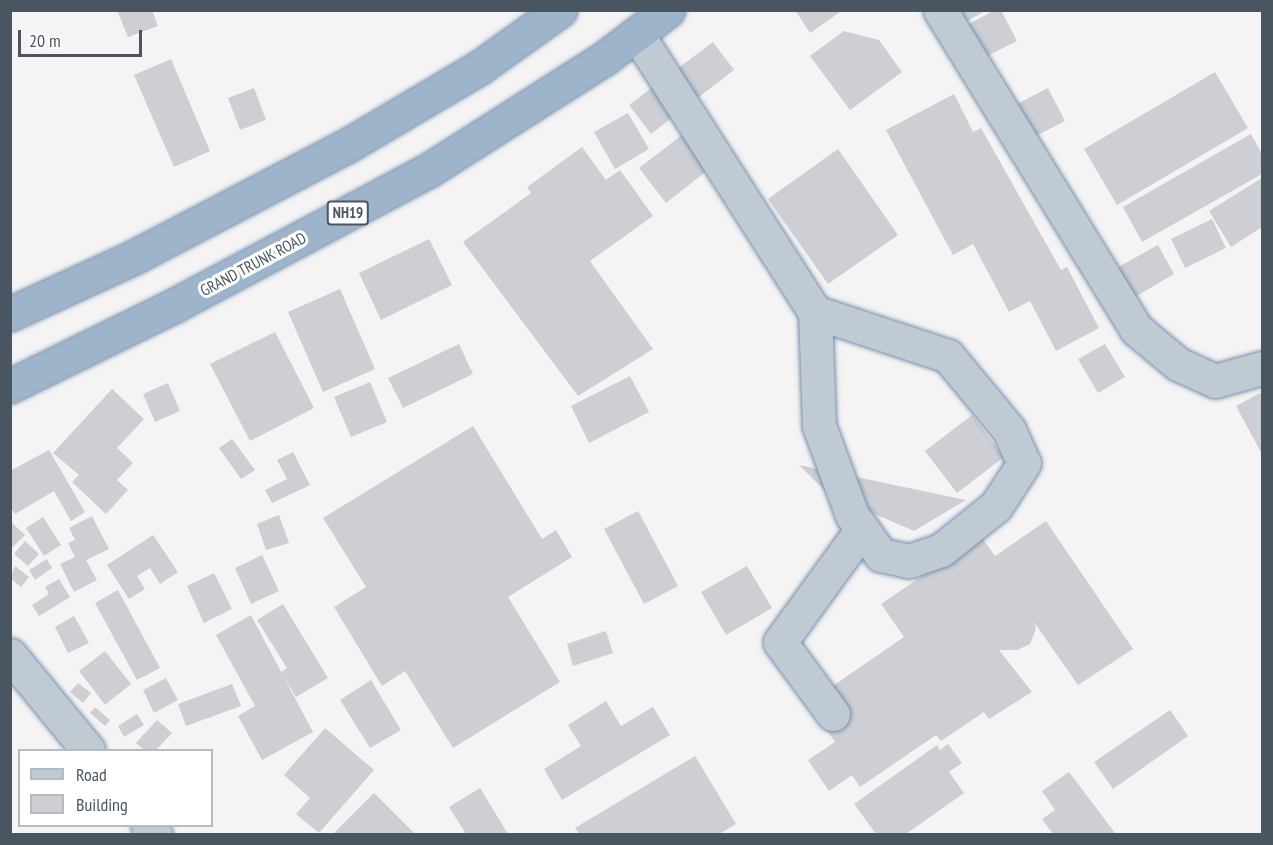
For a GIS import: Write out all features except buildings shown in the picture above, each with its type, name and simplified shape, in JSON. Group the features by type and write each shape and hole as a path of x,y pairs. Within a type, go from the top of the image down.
{"highway":[{"path":"10,315 136,256 350,144 480,67 560,10"},
{"name":"GRAND TRUNK ROAD","path":"10,386 176,305 429,170 637,34 668,10"}],"street":[{"path":"940,10 1136,329 1178,364 1215,381 1263,368"},
{"path":"637,34 815,312 819,426 852,515 881,555 909,561 941,550 996,506 1024,463 1009,430 948,356 815,312"},
{"path":"832,714 780,642 862,529"},
{"path":"10,655 87,749"}]}
